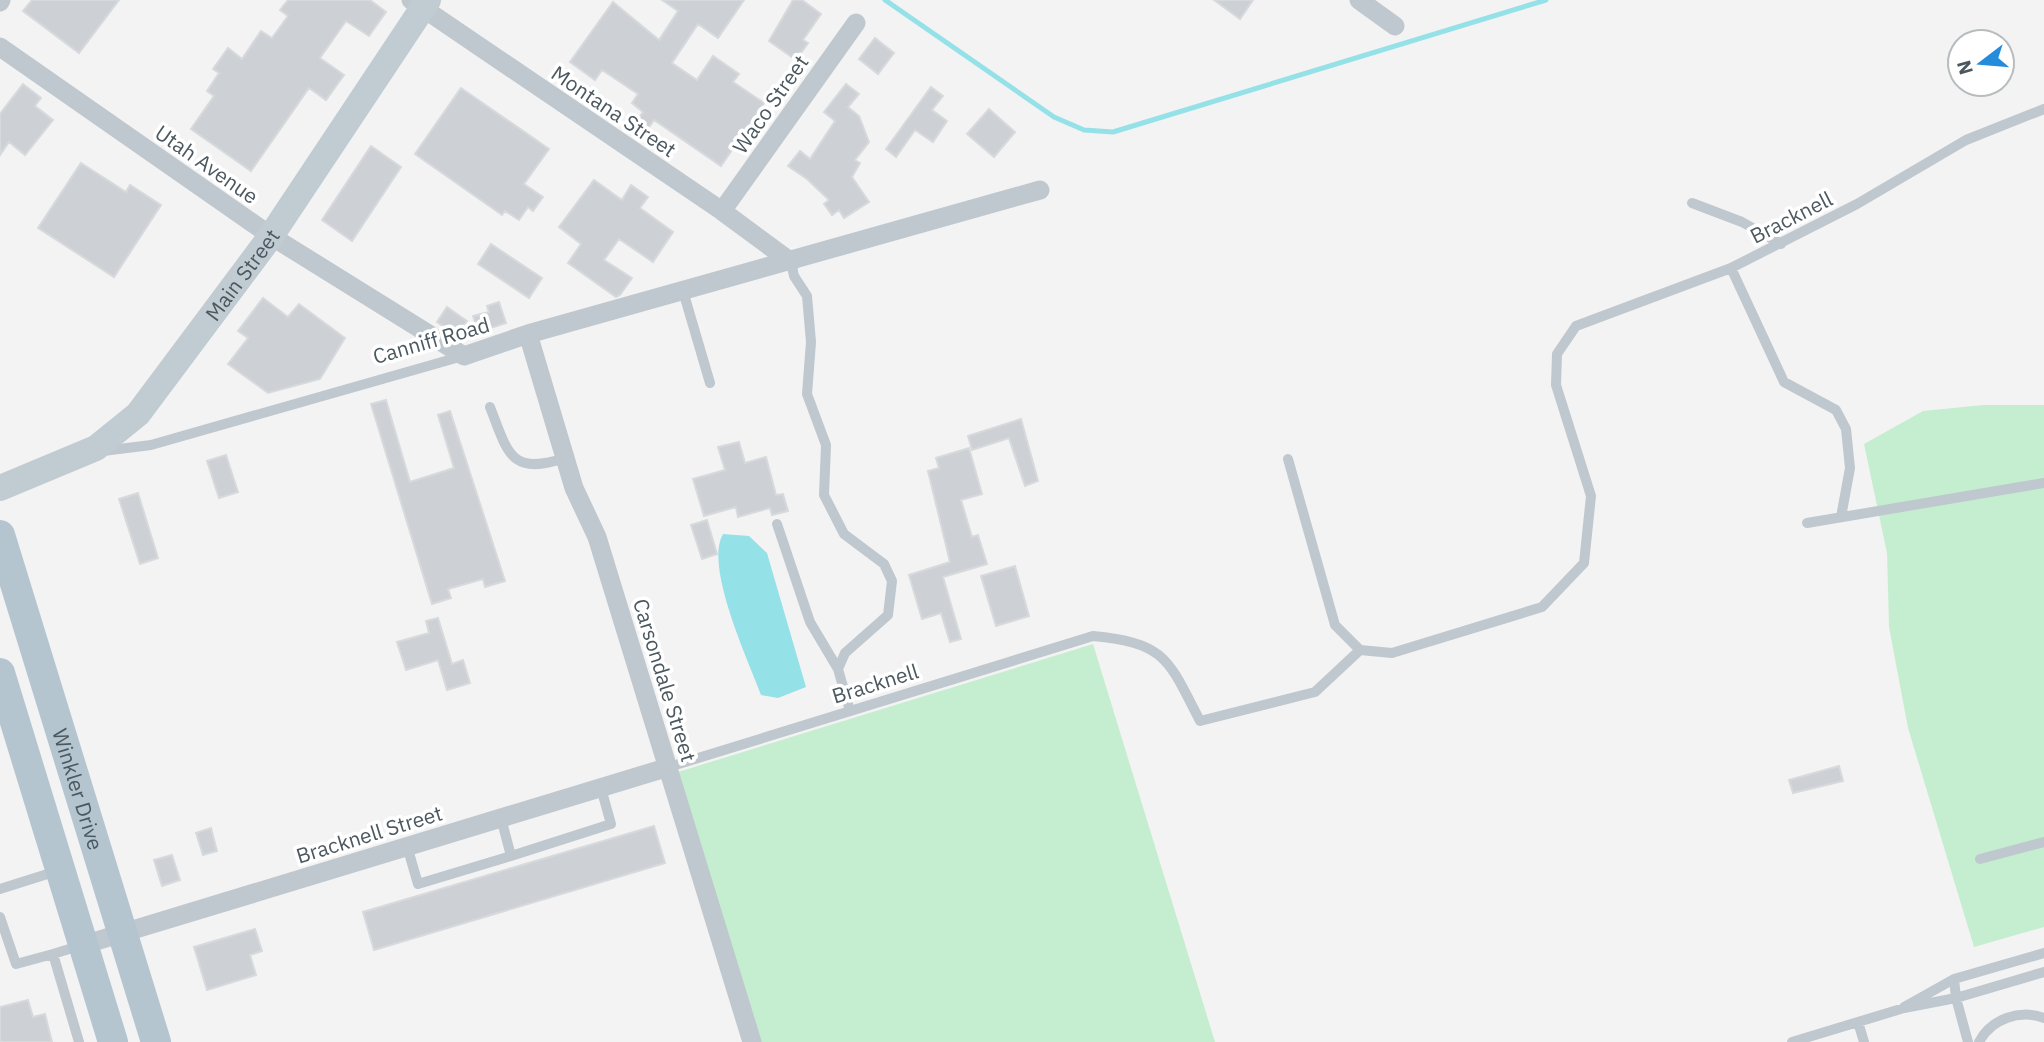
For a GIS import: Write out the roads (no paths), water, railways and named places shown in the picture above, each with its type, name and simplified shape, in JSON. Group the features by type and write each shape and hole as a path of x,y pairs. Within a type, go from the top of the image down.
{"main road":[{"name":"Winkler Drive","path":"0,535 156,1042"},
{"name":"Winkler Drive","path":"0,673 113,1042"}],"street":[{"path":"1359,0 1395,26"},
{"name":"Montana Street","path":"420,3 722,211 791,262"},
{"name":"Main Street","path":"0,488 83,454 117,434 138,414 271,236 420,3"},
{"name":"Waco Street","path":"722,211 856,23"},
{"name":"Utah Avenue","path":"3,55 271,236 464,356"},
{"name":"Canniff Road","path":"464,356 528,334 1040,190"},
{"name":"Carsondale Street","path":"528,334 574,488 597,537 752,1042"},
{"name":"Bracknell Street","path":"83,945 669,766"}],"lane":[{"name":"Bracknell","path":"669,766 1093,636 1133,640 1159,652 1200,721 1315,692 1360,650 1392,653 1542,607 1584,563 1591,496 1556,385 1558,354 1576,326 1731,268 1857,204 1966,140 2044,109"},
{"path":"1692,203 1742,222 1781,244"},
{"path":"791,262 794,276 807,296 811,342 807,394 826,446 824,495 844,534 884,564 892,581 888,615 845,653 838,669"},
{"path":"1731,268 1784,382 1836,410 1846,429 1850,468 1841,517"},
{"path":"684,292 710,383"},
{"name":"Canniff Road","path":"83,454 151,445 464,356"},
{"path":"490,407 513,458 523,465 535,466 565,458"},
{"path":"1288,459 1335,625 1360,650"},
{"path":"1807,523 2044,483"},
{"path":"777,524 810,622 838,669 850,711"},
{"path":"407,846 418,884 611,824 601,788"},
{"path":"500,818 511,856"},
{"path":"1980,859 2044,842"},
{"path":"0,889 61,870"},
{"path":"0,918 16,964 83,945"},
{"path":"1904,1008 1954,979 2044,953"},
{"path":"53,954 79,1042"},
{"path":"1792,1042 1904,1008 1956,998 2044,972"},
{"path":"1954,979 1956,998 1968,1042"},
{"path":"1979,1042 1995,1022 2015,1016 2044,1018"},
{"path":"1857,1022 1864,1042"}],"water":[{"path":"723,534 749,536 767,553 806,687 778,698 761,695 723,590 719,549"}],"waterway":[{"path":"885,0 1054,117 1084,130 1113,132 1546,0"}]}
